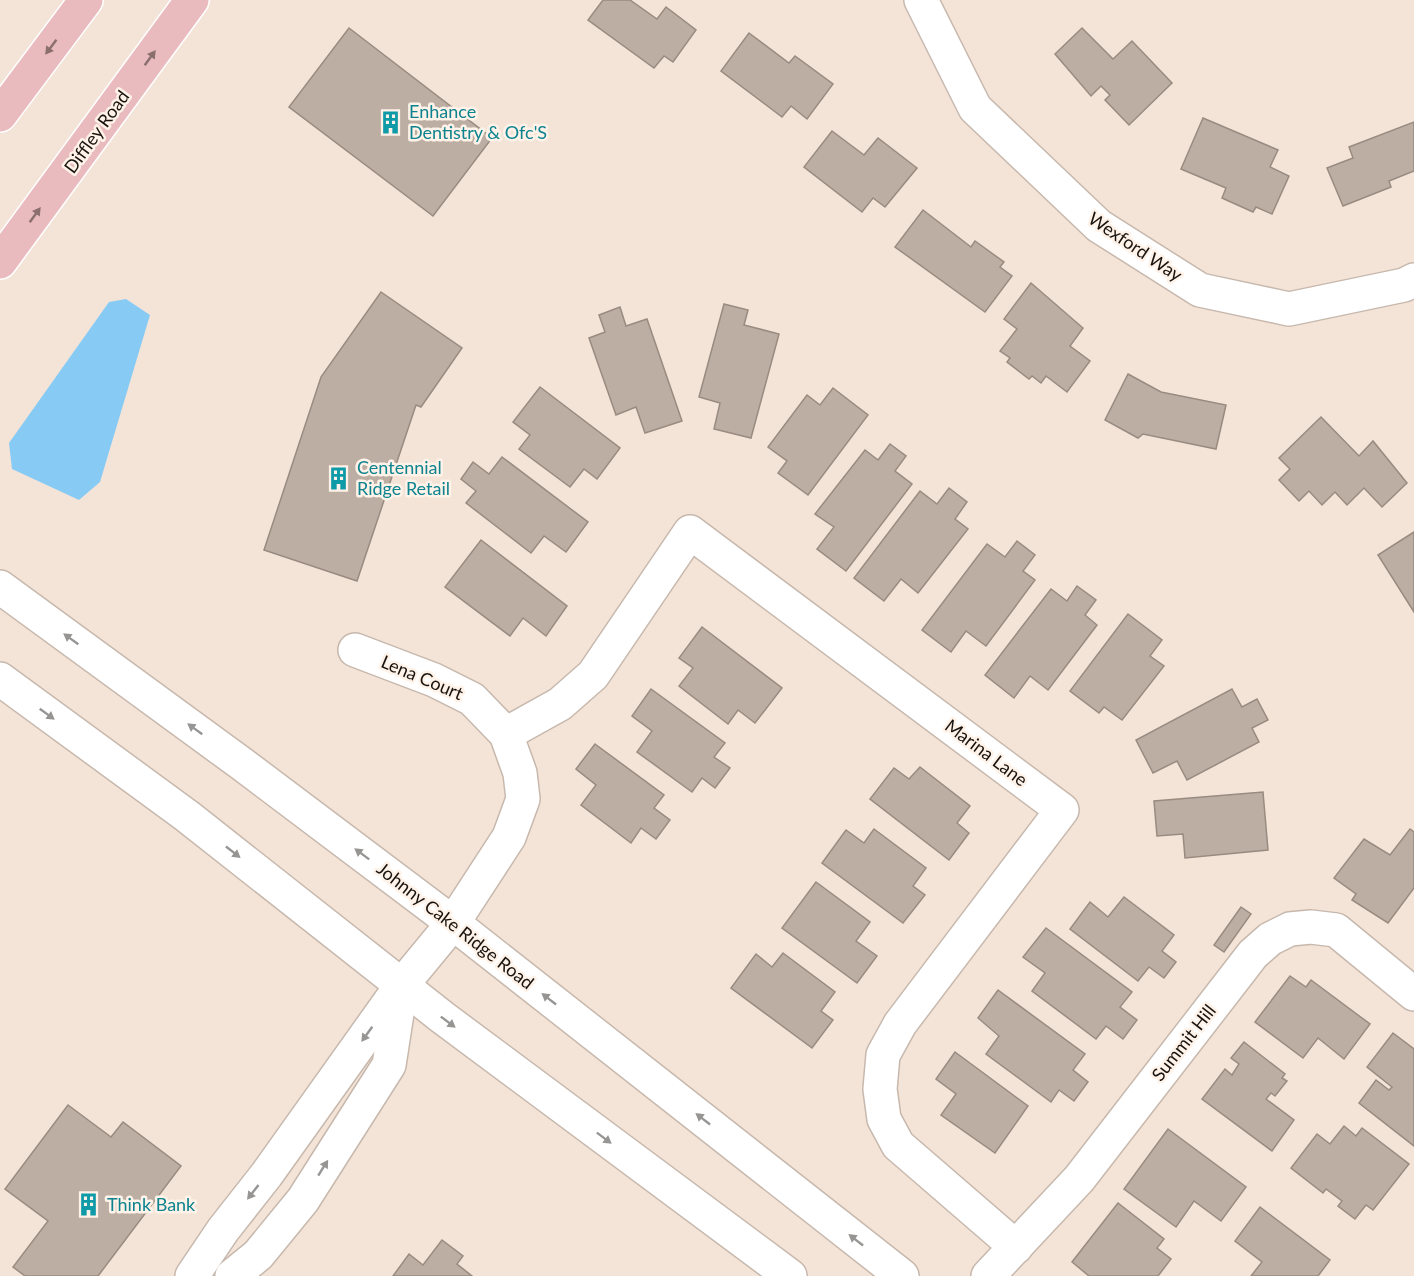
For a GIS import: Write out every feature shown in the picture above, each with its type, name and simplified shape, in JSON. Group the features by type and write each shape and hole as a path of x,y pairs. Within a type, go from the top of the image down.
{"main road":[{"path":"0,115 86,0"},
{"name":"Diffley Road","path":"0,262 192,0"}],"street":[{"name":"Wexford Way","path":"921,0 975,108 1099,226 1200,290 1289,309 1411,291"},
{"name":"Marina Lane","path":"506,734 560,704 593,675 690,532 1062,810 900,1024 884,1055 881,1078 880,1089 884,1119 898,1145 1016,1247"},
{"name":"Johnny Cake Ridge Road","path":"0,587 233,757 453,923 902,1276"},
{"name":"Lena Court","path":"192,1276 401,986 453,923 509,837 523,799 520,773 506,734 472,699 434,680 355,650"},
{"path":"0,679 187,816 401,986 790,1276"},
{"name":"Summit Hill","path":"988,1276 1079,1179 1254,954 1270,939 1290,929 1311,927 1336,930 1414,994"},
{"path":"232,1276 258,1256 303,1200 388,1065 401,986"}],"water":[{"path":"126,299 150,315 100,482 79,500 12,469 9,443 109,302"}],"building":[{"path":"603,0 630,0 657,19 666,7 696,30 673,62 664,56 654,68 588,20"},
{"name":"Enhance Dentistry & Ofc'S","path":"349,28 492,138 433,216 289,107"},
{"path":"1082,28 1113,59 1132,41 1172,83 1129,125 1105,100 1110,95 1101,86 1091,96 1055,54"},
{"path":"749,33 789,63 795,56 833,84 807,119 791,106 782,117 721,71"},
{"path":"1203,118 1278,150 1270,167 1289,176 1272,214 1256,207 1253,212 1222,198 1226,188 1181,169"},
{"path":"1414,122 1414,171 1389,181 1391,187 1343,206 1327,168 1353,158 1349,147"},
{"path":"832,131 864,155 878,138 917,168 885,207 873,198 862,212 804,167"},
{"path":"923,210 971,247 975,241 1004,262 1000,267 1012,276 985,312 895,247"},
{"path":"1031,283 1083,328 1070,346 1090,361 1067,392 1046,376 1041,383 1032,376 1029,379 1007,362 1010,358 1000,351 1017,329 1004,319"},
{"name":"Centennial Ridge Retail","path":"381,292 462,348 421,407 416,405 357,581 264,550 321,377"},
{"path":"724,304 748,310 744,325 779,334 751,438 714,429 720,403 699,397"},
{"path":"620,307 626,326 647,319 682,421 645,433 636,407 616,415 589,338 605,332 599,315"},
{"path":"1128,374 1161,392 1226,405 1216,449 1143,434 1138,438 1105,420"},
{"path":"540,387 620,448 597,479 584,469 570,487 519,449 530,435 513,422"},
{"path":"833,388 868,415 808,495 778,473 787,461 768,447 807,395 820,405"},
{"path":"1321,417 1359,456 1373,441 1407,483 1382,507 1364,488 1347,505 1335,492 1322,505 1309,491 1299,501 1279,480 1290,469 1279,458"},
{"path":"890,444 906,456 895,471 912,484 846,571 817,549 834,527 815,514 865,450 878,460"},
{"path":"502,457 588,522 566,552 544,536 531,553 466,503 476,491 461,479 473,462 489,474"},
{"path":"949,488 967,502 955,519 968,529 918,593 901,579 884,601 854,578 920,491 937,504"},
{"path":"1414,532 1414,612 1378,555"},
{"path":"481,540 567,606 546,636 523,618 510,636 445,587"},
{"path":"1017,541 1035,555 1023,571 1035,580 986,646 966,631 951,652 922,630 987,544 1005,557"},
{"path":"1077,586 1096,600 1085,615 1097,625 1048,690 1030,676 1014,698 985,675 1051,589 1067,601"},
{"path":"1128,614 1162,640 1150,656 1164,666 1122,720 1104,707 1099,713 1070,691"},
{"path":"702,627 782,688 755,723 738,710 728,724 679,686 693,668 679,658"},
{"path":"651,689 725,743 714,757 730,768 715,788 702,778 692,792 637,752 652,731 632,716"},
{"path":"1232,689 1242,707 1257,699 1268,720 1252,728 1259,742 1187,780 1177,761 1153,773 1136,740"},
{"path":"595,744 664,795 654,808 670,820 656,839 641,828 631,843 581,805 596,785 576,769"},
{"path":"920,767 970,806 957,823 969,833 949,860 870,799 894,768 909,779"},
{"path":"1263,792 1268,850 1185,858 1183,834 1157,836 1154,801"},
{"path":"874,829 926,868 913,886 925,895 903,923 822,863 846,830 864,843"},
{"path":"1410,829 1414,832 1414,888 1388,923 1352,900 1356,894 1334,878 1364,839 1390,855"},
{"path":"816,882 870,922 856,941 877,956 857,983 782,928"},
{"path":"1124,897 1174,935 1162,951 1176,962 1164,978 1149,967 1138,981 1070,929 1090,902 1108,917"},
{"path":"1241,907 1251,914 1224,952 1214,945"},
{"path":"1046,928 1132,992 1120,1007 1137,1020 1123,1039 1106,1026 1096,1039 1032,991 1045,973 1023,957"},
{"path":"783,953 835,992 821,1011 833,1020 812,1048 731,988 756,954 772,967"},
{"path":"1290,976 1306,987 1311,980 1370,1024 1344,1059 1318,1038 1303,1058 1255,1022"},
{"path":"998,990 1085,1054 1073,1070 1088,1082 1074,1101 1059,1090 1051,1102 986,1054 999,1036 978,1018"},
{"path":"1393,1033 1414,1049 1414,1146 1359,1103 1376,1080 1389,1090 1392,1087 1367,1067"},
{"path":"1244,1042 1285,1074 1282,1078 1287,1081 1275,1096 1271,1093 1266,1099 1294,1120 1272,1151 1202,1099 1225,1069 1232,1075 1239,1064 1231,1058"},
{"path":"955,1052 1028,1106 995,1153 941,1115 956,1094 936,1079"},
{"name":"Think Bank","path":"68,1105 111,1137 123,1122 181,1166 98,1276 25,1276 13,1267 48,1221 5,1189"},
{"path":"1344,1126 1356,1136 1362,1128 1409,1164 1373,1210 1366,1205 1355,1219 1338,1206 1342,1201 1326,1189 1323,1193 1291,1168 1317,1134 1330,1144"},
{"path":"1168,1129 1246,1187 1221,1221 1194,1201 1176,1227 1124,1189"},
{"path":"1118,1203 1164,1239 1157,1248 1171,1259 1158,1276 1089,1276 1072,1262"},
{"path":"1260,1207 1330,1260 1318,1276 1251,1276 1262,1262 1235,1241"},
{"path":"442,1240 463,1256 457,1264 472,1276 393,1276 409,1254 423,1265"}],"place":[{"name":"Enhance Dentistry & Ofc'S","path":"391,122"},
{"name":"Centennial Ridge Retail","path":"339,478"},
{"name":"Think Bank","path":"89,1205"}]}
